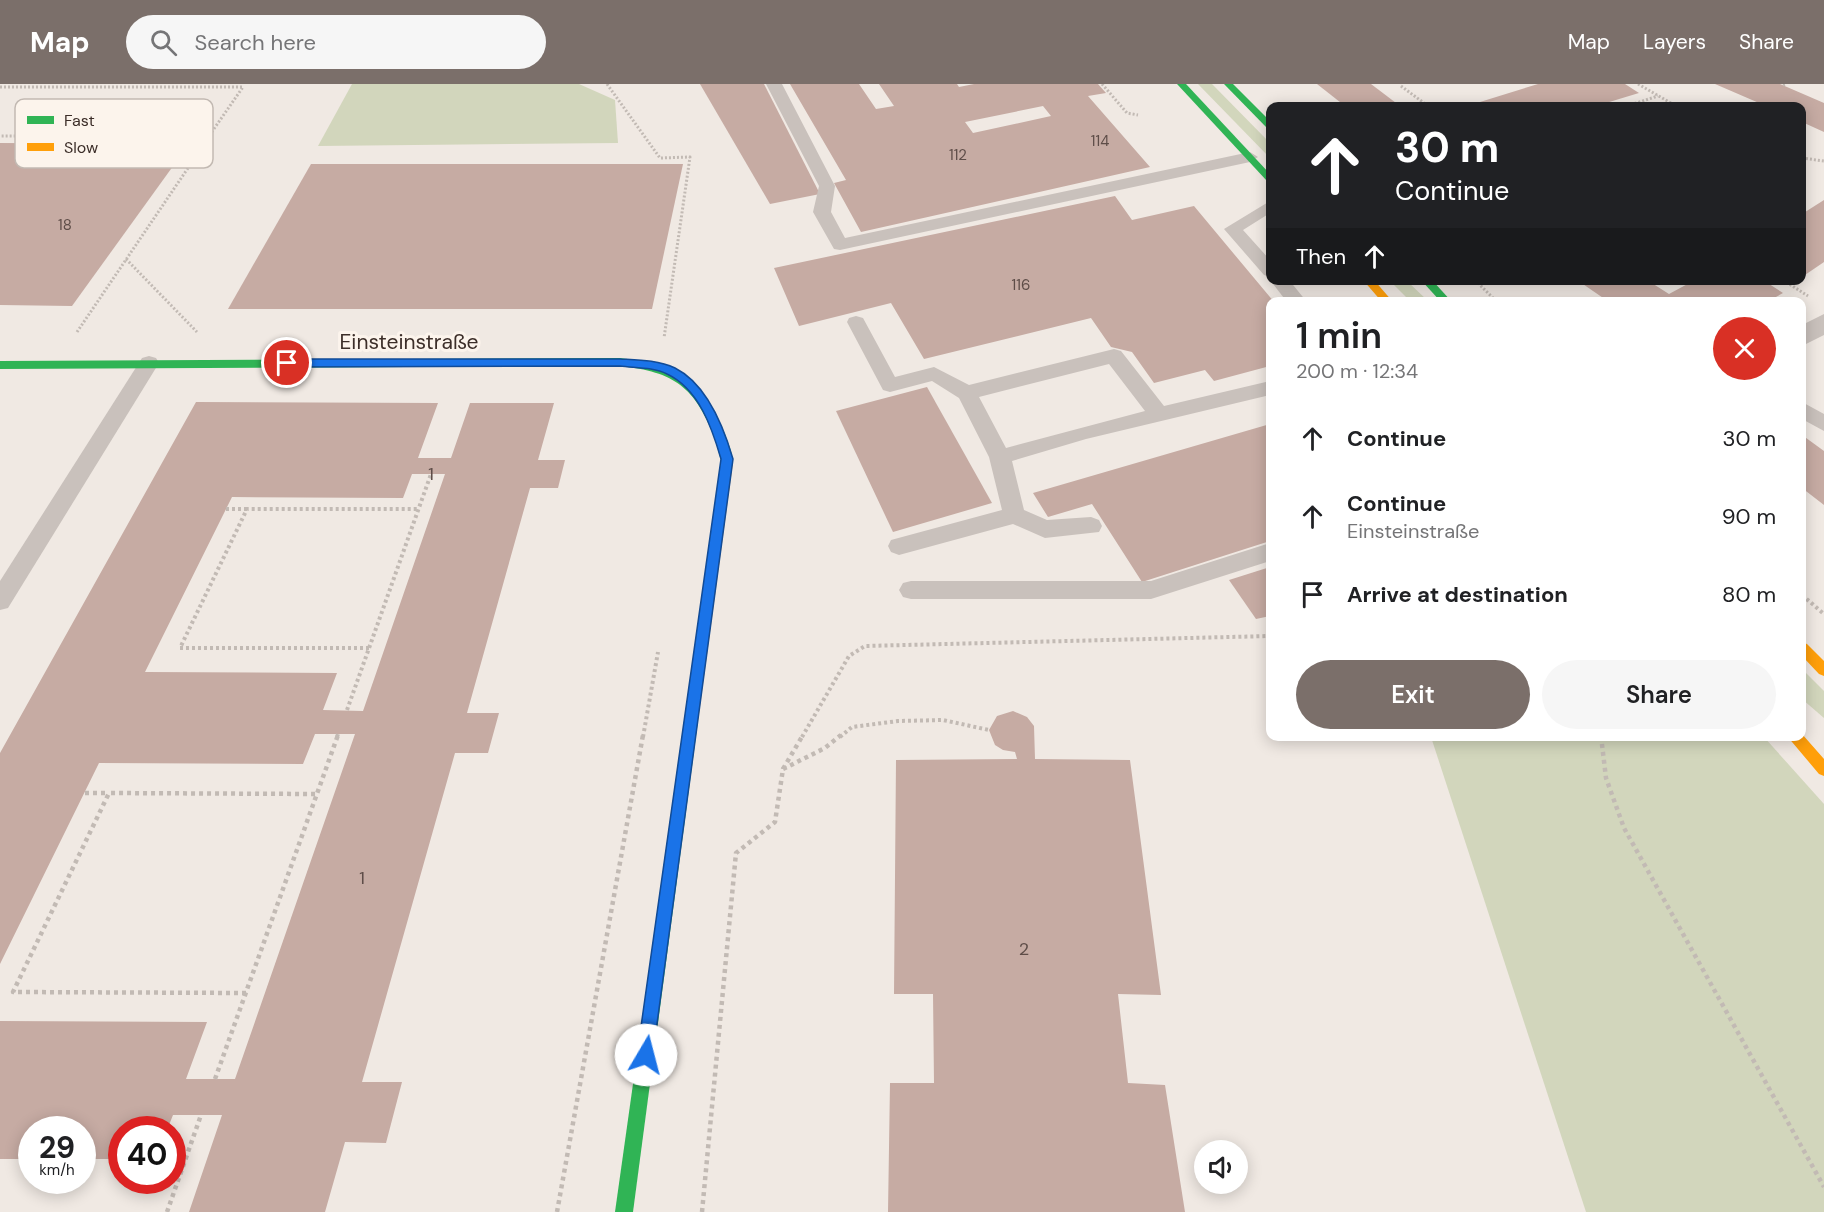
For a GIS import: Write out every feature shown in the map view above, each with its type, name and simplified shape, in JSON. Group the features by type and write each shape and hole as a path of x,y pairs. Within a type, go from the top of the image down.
{"street":[{"path":"1181,84 1266,175"},
{"path":"1228,84 1266,122"},
{"path":"1373,285 1383,297"},
{"path":"1431,285 1442,297"},
{"path":"1806,331 1820,312"},
{"name":"Einsteinstraße","path":"0,365 620,362 653,365 671,371 699,396 716,421 727,459 624,1212"},
{"path":"1806,652 1824,670"},
{"path":"1799,741 1824,769"}],"lane":[{"path":"774,84 827,186 822,212 840,245 1250,157"},
{"path":"1266,208 1233,229 1266,266"},
{"path":"1283,285 1294,297"},
{"path":"856,322 890,385 934,374 967,393 1000,457 1014,515"},
{"path":"967,393 1114,356 1160,415"},
{"path":"0,602 149,363"},
{"path":"1000,457 1086,432 1266,389"},
{"path":"1806,412 1824,424"},
{"path":"899,546 1014,515 1045,529 1091,526"},
{"path":"911,590 1151,590 1266,553"}],"path":[{"path":"607,84 660,158 690,157 663,341"},
{"path":"1102,84 1127,113 1138,115"},
{"path":"1408,84 1401,86 1423,102"},
{"path":"1638,84 1669,102"},
{"path":"0,87 244,85"},
{"path":"213,130 244,85"},
{"path":"1639,102 1658,96"},
{"path":"1806,159 1824,161"},
{"path":"58,364 187,168"},
{"path":"126,259 203,339"},
{"path":"1480,285 1492,297"},
{"path":"1789,285 1803,297"},
{"path":"1806,300 1820,312"},
{"path":"347,710 431,474"},
{"path":"226,509 419,509"},
{"path":"247,509 180,648 369,648"},
{"path":"1806,599 1824,615"},
{"path":"702,1212 736,853 775,822 783,769 849,656 865,646 1266,636"},
{"path":"557,1212 660,642"},
{"path":"783,769 825,748 852,728 898,721 943,720 989,730"},
{"path":"215,1079 338,734"},
{"path":"1602,741 1606,778 1624,828 1824,1187"},
{"path":"85,793 317,794"},
{"path":"109,793 13,992 246,993"},
{"path":"167,1212 201,1115"}],"green space":[{"path":"352,84 579,84 615,100 618,143 318,146"},
{"path":"1198,84 1212,84 1266,139 1266,154"},
{"path":"1394,285 1411,285 1424,297 1406,297"},
{"path":"1806,673 1824,691 1824,718 1806,702"},
{"path":"1432,741 1768,741 1824,804 1824,1212 1586,1212"}],"building":[{"path":"700,84 764,84 820,194 770,204"},
{"path":"790,84 859,84 876,109 894,106 879,84 957,84 959,87 974,84 1098,84 1106,93 1088,96 1150,167 861,232 834,183 846,180","holes":["1043,106 1051,116 973,133 965,122"]},
{"path":"1317,84 1371,84 1395,102 1340,102"},
{"path":"1538,84 1625,84 1639,93 1609,102 1480,102"},
{"path":"1715,84 1780,84 1824,103 1824,132 1806,124 1806,102 1757,102"},
{"path":"0,143 15,143 15,168 172,168 72,306 0,305"},
{"path":"311,164 683,164 652,309 228,309"},
{"path":"1115,196 1132,220 1194,206 1270,297 1266,297 1266,367 1214,381 1205,370 1154,383 1132,352 1111,347 1091,318 924,359 891,303 799,326 774,268"},
{"path":"1824,200 1824,262 1806,274 1806,211"},
{"path":"1584,285 1655,285 1669,294 1686,285 1771,285 1783,293 1776,297 1602,297"},
{"path":"927,387 992,503 893,532 836,411"},
{"path":"196,402 438,403 418,458 451,458 470,403 554,403 538,460 565,460 558,488 530,488 467,713 499,713 488,753 455,753 362,1082 402,1082 386,1143 345,1142 325,1212 189,1212 222,1115 108,1116 108,1159 96,1159 96,1116 18,1116 18,1159 0,1159 0,1021 207,1022 186,1079 235,1079 355,734 315,734 303,764 99,763 0,964 0,753","holes":["412,474 445,474 363,711 323,710 337,673 145,672 232,497 403,498"]},
{"path":"1266,425 1266,542 1142,582 1092,504 1048,517 1033,493"},
{"path":"1806,438 1824,451 1824,505 1806,491"},
{"path":"1266,568 1266,617 1256,619 1229,580"},
{"path":"1013,711 1027,717 1034,726 1035,759 1130,760 1161,995 1118,994 1128,1083 1165,1085 1185,1212 888,1212 890,1083 934,1083 933,994 894,994 896,760 1017,759 1015,752 1003,750 995,745 989,730 997,716"}],"traffic: fast":[{"path":"1181,84 1266,175"},
{"path":"1228,84 1266,122"},
{"path":"1431,285 1442,297"},
{"path":"0,365 620,362 638,364 668,371 680,377 700,396 723,444 727,462"},
{"path":"624,1212 691,721"}],"traffic: slow":[{"path":"1373,285 1383,297"},
{"path":"691,721 727,462"},
{"path":"1806,652 1824,670"},
{"path":"1799,741 1824,769"}],"route":[{"path":"287,363 620,362 653,365 671,371 686,382 716,421 727,459 646,1055"}]}
